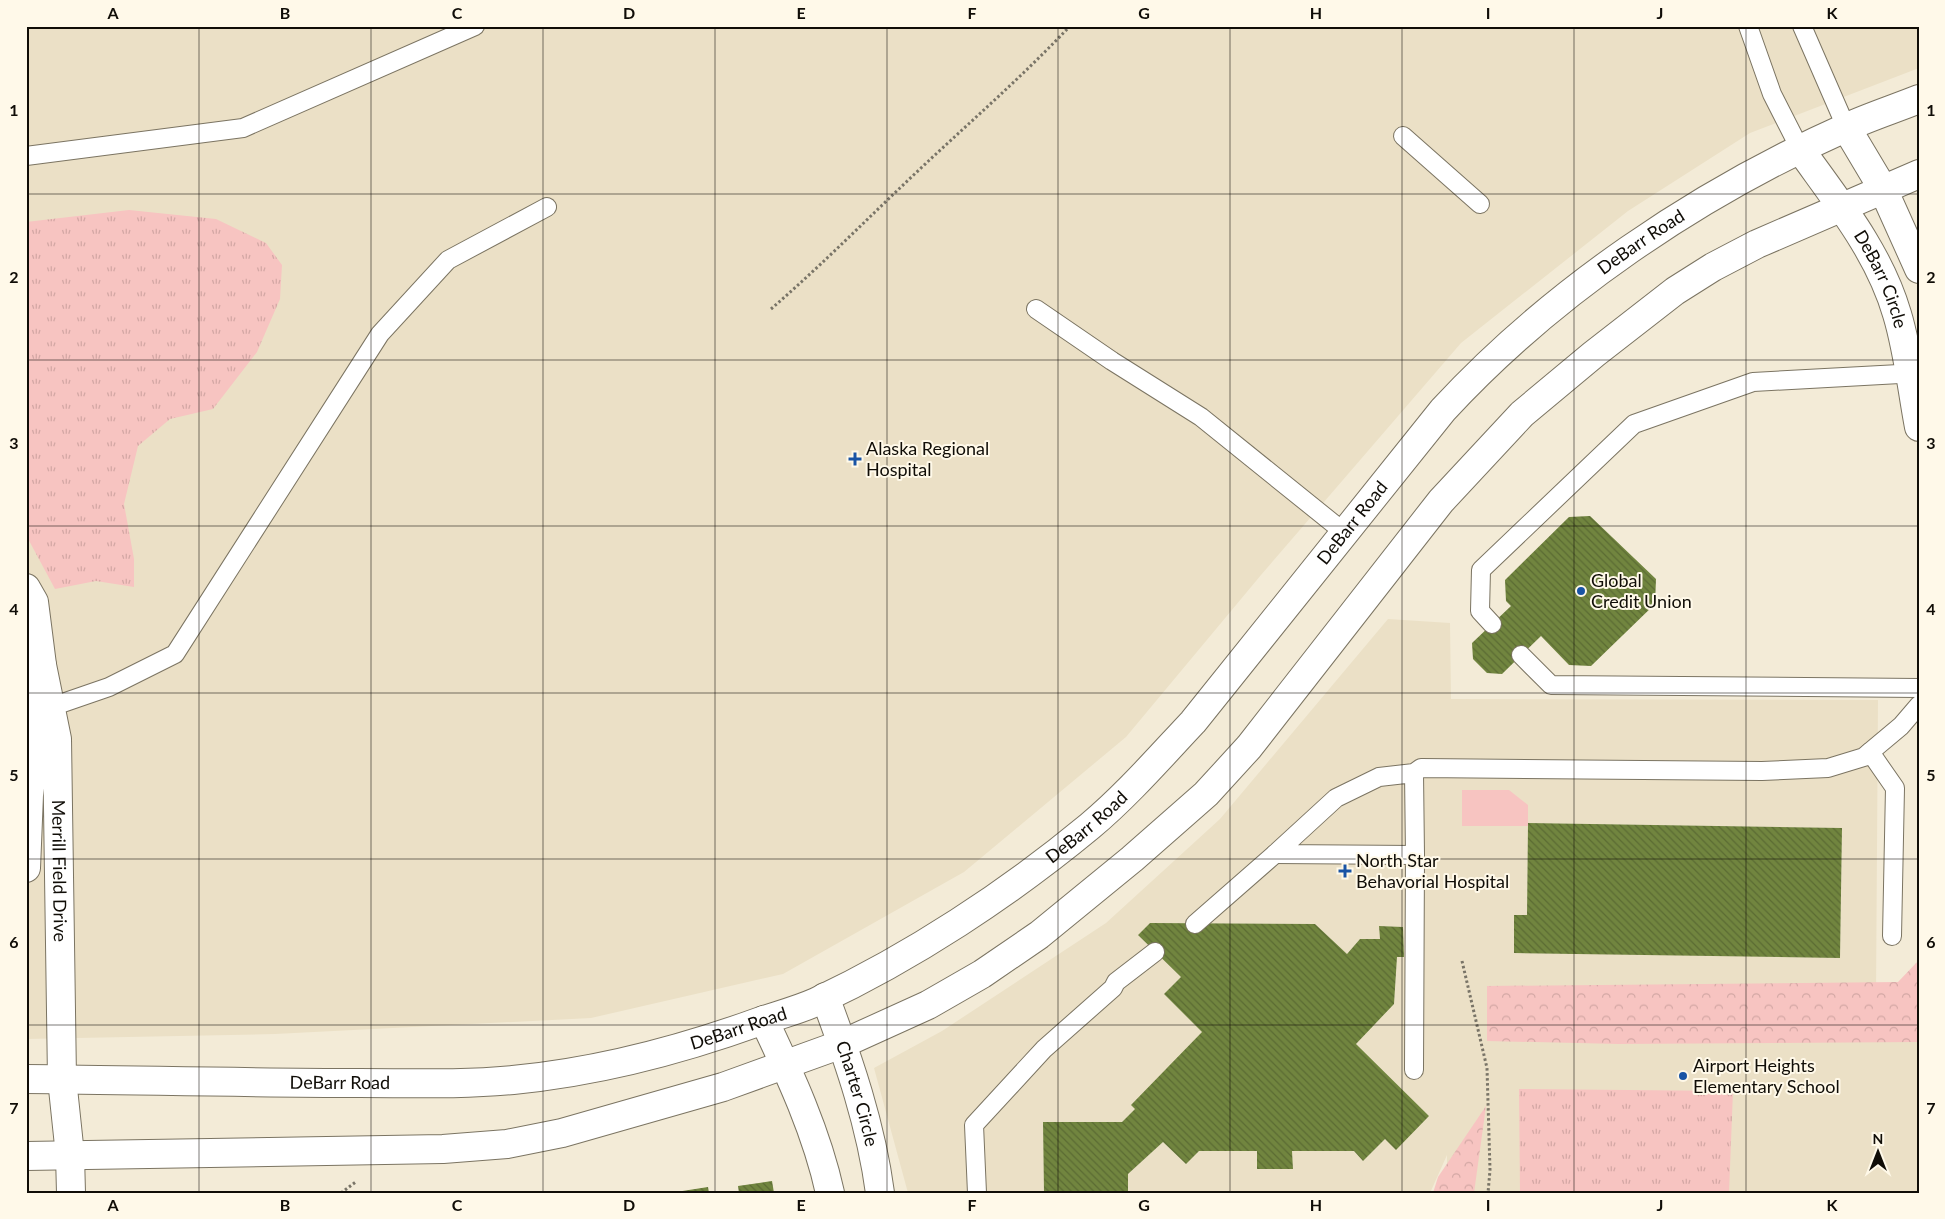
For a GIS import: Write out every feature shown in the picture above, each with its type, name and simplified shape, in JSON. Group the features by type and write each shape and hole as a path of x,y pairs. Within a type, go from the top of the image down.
{"main road":[{"name":"DeBarr Road","path":"26,1079 270,1083 458,1083 513,1080 575,1071 657,1055 764,1020 825,997 886,966 955,924 1032,870 1092,824 1194,722 1443,410 1481,369 1542,314 1614,261 1685,214 1800,150 1846,127 1919,99"},
{"path":"1846,127 1883,189 1919,269"},
{"name":"DeBarr Circle","path":"1800,150 1871,252 1884,281 1897,314 1914,373 1919,427"},
{"path":"26,1156 443,1149 507,1144 562,1133 723,1087 842,1044 928,1005 982,974 1039,934 1132,859 1206,794 1249,747 1441,501 1522,414 1675,291 1713,267 1757,244 1919,174"},
{"name":"Merrill Field Drive","path":"26,588 34,602 42,665 57,739 62,1079 70,1155 71,1193"},
{"name":"Merrill Field Drive","path":"26,868 31,777 42,665"},
{"name":"Charter Circle","path":"825,997 871,1137 880,1193"},
{"path":"764,1020 786,1064 830,1193"}],"lane":[{"path":"26,156 243,128 474,26"},
{"path":"1748,26 1772,94 1800,150"},
{"path":"1802,26 1846,127"},
{"path":"1404,136 1480,204"},
{"path":"50,707 109,687 175,654 380,334 448,260 547,207"},
{"path":"1036,309 1112,361 1201,417 1345,533"},
{"path":"1492,624 1480,611 1481,570 1634,424 1753,382 1914,373"},
{"path":"1521,655 1551,685 1919,688"},
{"path":"1195,924 1336,798 1379,777 1414,773 1421,768 1772,770 1828,768 1864,757 1901,726 1919,705"},
{"path":"1870,752 1895,788 1892,936"},
{"path":"1414,773 1414,1070"},
{"path":"1275,854 1415,855"},
{"path":"977,1193 974,1124 1044,1049 1113,988 1116,982 1155,952"}],"path":[{"path":"771,309 816,270 957,134 1026,72 1070,26"},
{"path":"1462,961 1487,1068 1490,1170 1488,1193"},
{"path":"341,1193 360,1179"}],"shaded area":[{"name":"Alaska Regional Hospital","path":"26,26 1919,26 1919,68 1750,133 1628,211 1461,343 1261,575 1126,737 964,872 783,974 591,1018 275,1034 26,1039"},
{"name":"North Star Behavorial Hospital","path":"1388,619 1450,623 1451,699 1878,700 1876,997 1919,998 1919,1193 1447,1193 1447,1155 1430,1193 1128,1193 1128,1174 1163,1142 1186,1164 1199,1151 1257,1151 1257,1169 1293,1169 1292,1151 1354,1151 1363,1161 1385,1139 1396,1149 1429,1116 1356,1044 1394,1004 1397,957 1404,957 1403,927 1379,926 1380,939 1360,939 1347,954 1315,924 1150,923 1138,935 1181,977 1164,994 1202,1032 1135,1109 1122,1122 1043,1123 1044,1193 908,1193 874,1068 942,1031 1106,923 1220,819","holes":["1528,823 1842,828 1840,957 1514,953 1514,915 1527,915"]}],"green space":[{"path":"129,210 216,219 266,243 282,265 280,299 257,352 213,409 170,419 138,446 124,504 134,559 134,587 96,581 55,589 26,535 26,222"},
{"path":"1462,790 1509,790 1528,805 1528,826 1462,826"},
{"path":"1919,960 1919,1042 1618,1044 1487,1041 1487,986 1898,982"},
{"path":"1519,1089 1733,1091 1729,1193 1520,1193"},
{"path":"1486,1106 1474,1193 1433,1193 1438,1177"}],"building":[{"name":"Global Credit Union","path":"1590,516 1656,579 1655,604 1591,666 1569,665 1541,636 1502,674 1487,673 1473,659 1472,643 1511,606 1506,601 1505,580 1569,517"},
{"name":"North Star Behavorial Hospital","path":"1528,823 1842,828 1840,958 1514,953 1514,915 1527,915"},
{"name":"North Star Behavorial Hospital","path":"1150,923 1315,924 1347,954 1360,939 1380,939 1379,926 1403,927 1404,957 1397,957 1394,1004 1356,1044 1429,1116 1396,1150 1385,1139 1363,1161 1354,1151 1292,1151 1293,1169 1257,1169 1257,1151 1199,1151 1186,1164 1163,1142 1128,1174 1128,1193 1044,1193 1043,1122 1122,1122 1135,1109 1131,1105 1202,1032 1164,994 1181,977 1138,935"},
{"path":"772,1181 774,1193 739,1193 738,1186"},
{"path":"708,1187 709,1193 676,1193 676,1192"}],"place":[{"name":"Alaska Regional Hospital","path":"855,459"},
{"name":"Global Credit Union","path":"1581,591"},
{"name":"North Star Behavorial Hospital","path":"1345,871"},
{"name":"Airport Heights Elementary School","path":"1683,1076"}]}
